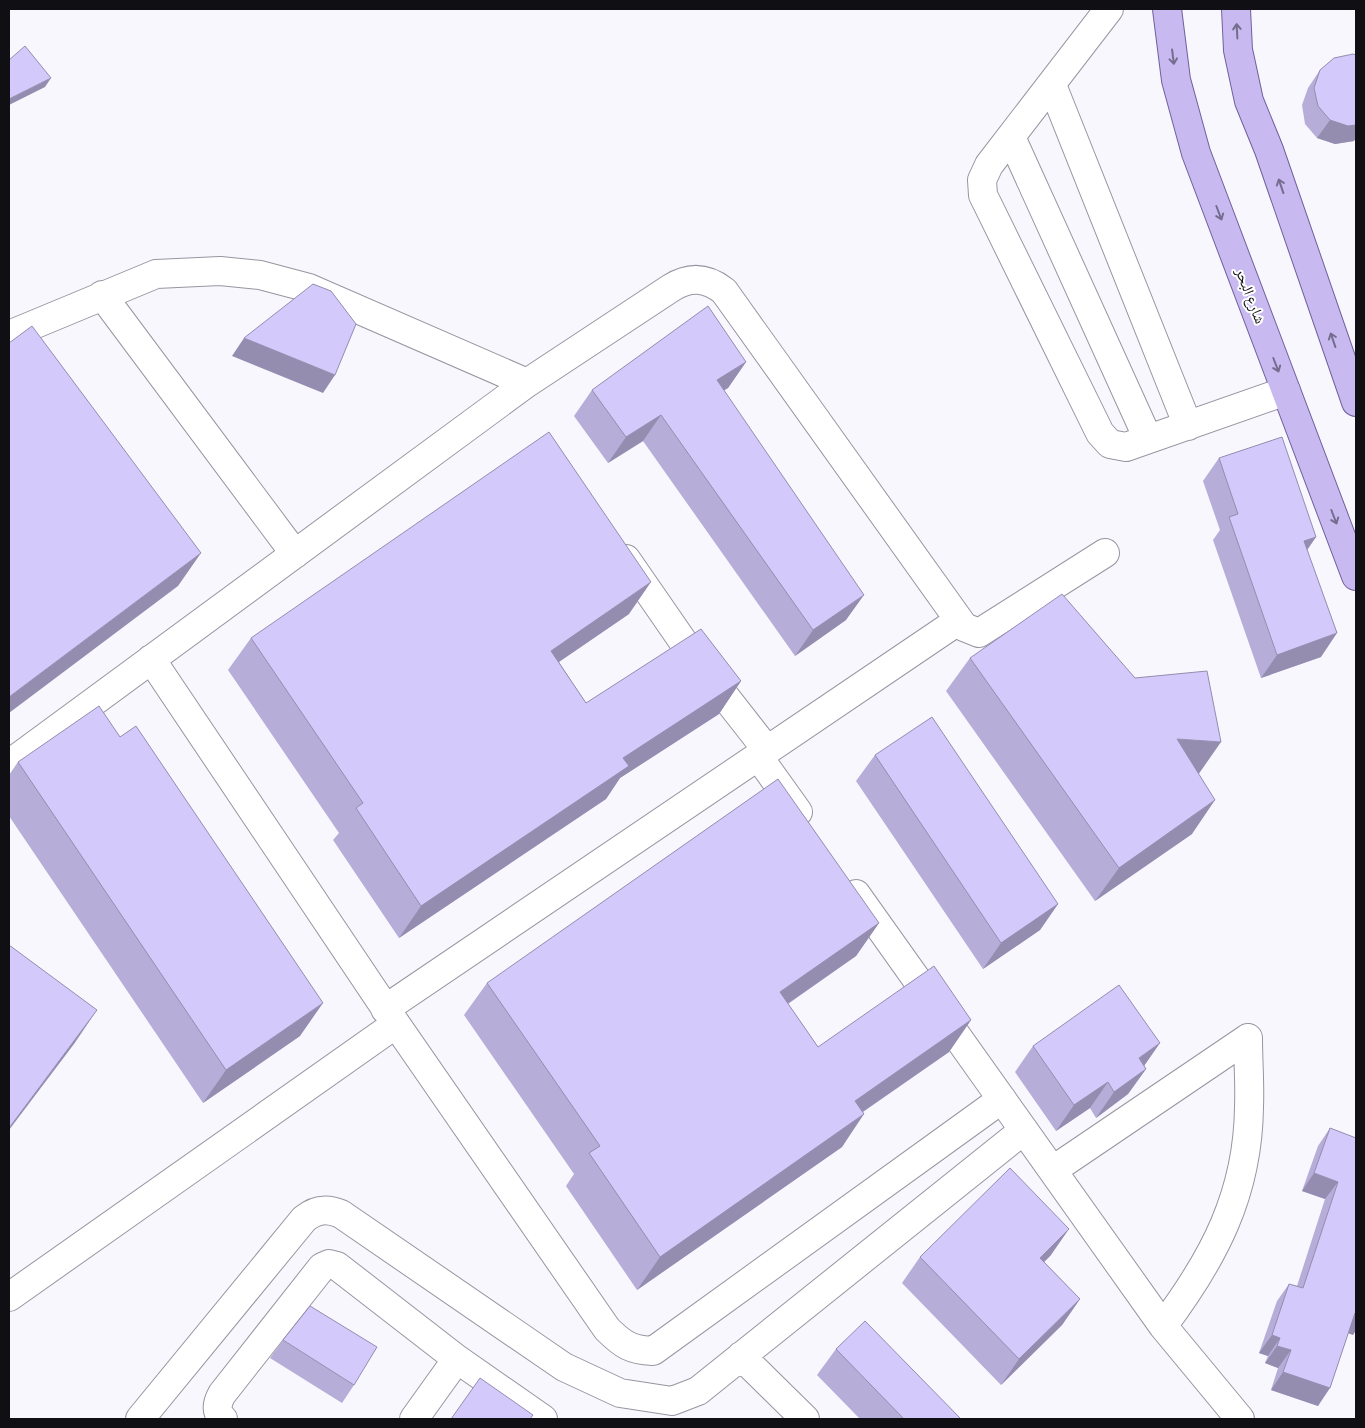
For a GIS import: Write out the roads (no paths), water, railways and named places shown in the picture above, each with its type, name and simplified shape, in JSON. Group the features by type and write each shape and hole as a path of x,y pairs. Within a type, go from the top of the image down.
{"main road":[{"name":"شارع البحر","path":"1166,9 1176,80 1196,153 1356,576"},
{"path":"1236,9 1238,50 1249,101 1269,150 1351,373 1356,402"}],"street":[{"path":"1109,9 984,173 982,180 983,195 1104,439 1118,446 1126,447 1286,391"},
{"path":"1052,85 1188,426"},
{"path":"1011,137 1148,439"},
{"path":"9,335 156,274 220,270 260,275 309,288 527,383"},
{"path":"9,764 527,383 681,282 704,279 724,291 964,628 979,632 1105,554"},
{"path":"102,295 295,554"},
{"path":"613,542 762,753 815,836"},
{"path":"9,1297 390,1016 762,753 958,622"},
{"path":"151,659 390,1016 607,1329 620,1342 637,1350 653,1350 1002,1099"},
{"path":"843,876 1163,1326 1240,1419"},
{"path":"1053,1170 1248,1038 1250,1108 1245,1154 1233,1205 1217,1244 1194,1285 1163,1326"},
{"path":"140,1419 304,1219 312,1213 321,1210 331,1210 341,1214 564,1367 620,1393 672,1401 698,1391 1024,1130"},
{"path":"223,1419 217,1410 222,1394 322,1267 329,1264 337,1266 457,1359 544,1419"},
{"path":"741,1356 805,1419"},
{"path":"414,1419 457,1359"}]}
